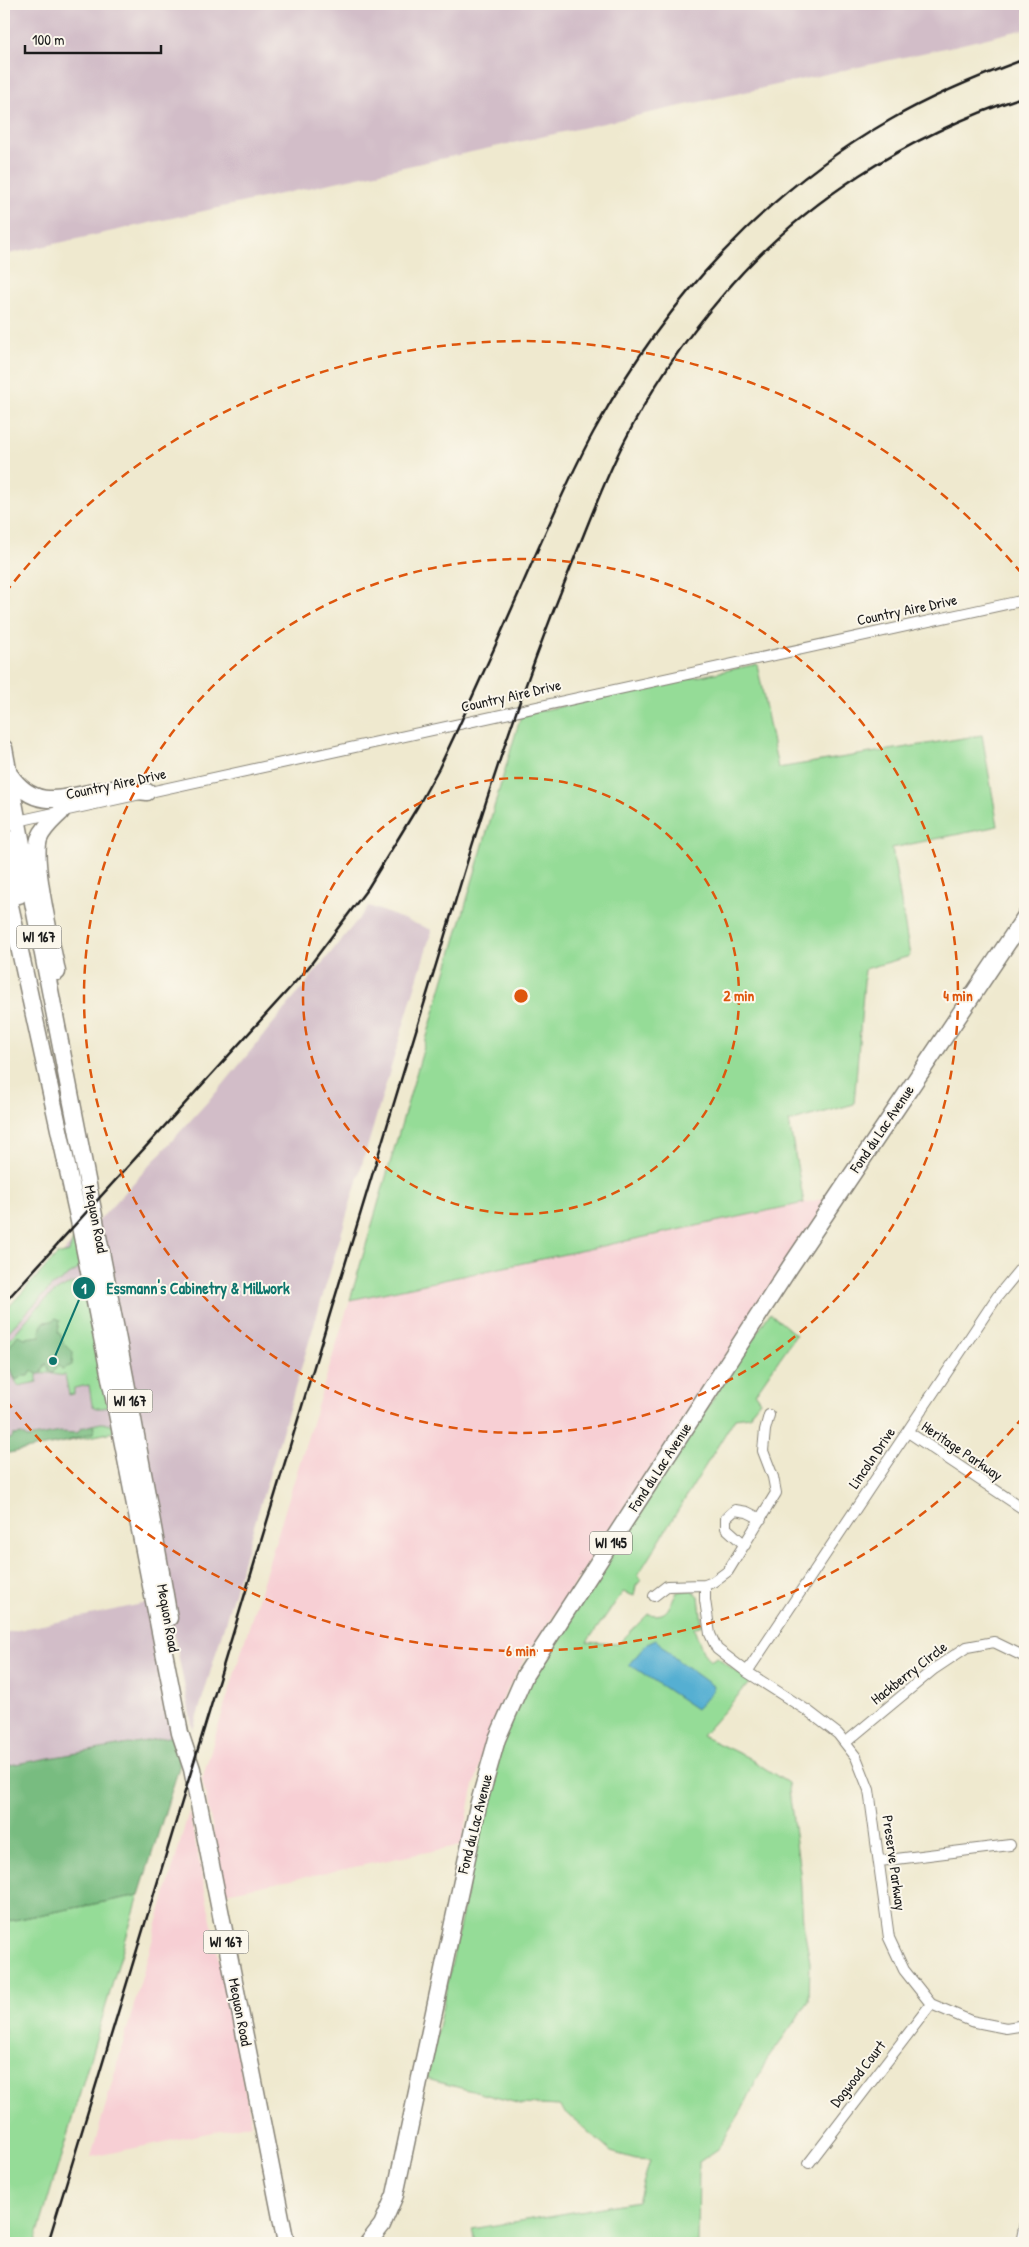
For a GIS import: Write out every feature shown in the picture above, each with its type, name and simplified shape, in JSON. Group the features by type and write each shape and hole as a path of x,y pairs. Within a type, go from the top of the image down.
{"main road":[{"name":"Mequon Road","path":"4,748 8,772 10,823 63,1053 113,1307 188,1732 187,1751"},
{"path":"8,772 22,790 38,798 52,800 113,789 147,792"},
{"path":"4,810 10,823"},
{"path":"61,812 45,828 40,838 38,850 42,890 66,1016 72,1065 70,1088"},
{"path":"4,835 9,848 30,951 52,1024 63,1053"},
{"name":"Mequon Road","path":"4,883 79,1220 180,1733 187,1751 286,2243"},
{"name":"Fond du Lac Avenue","path":"368,2243 382,2225 395,2194 478,1806 497,1739 525,1675 790,1267 1025,917"}],"street":[{"name":"Country Aire Drive","path":"10,823 1025,600"},
{"name":"Lincoln Drive","path":"747,1672 996,1297 1025,1264"},
{"path":"654,1596 667,1586 705,1585 721,1578 728,1571 776,1493 773,1477 762,1444 769,1415"},
{"name":"Heritage Parkway","path":"908,1432 1025,1510"},
{"path":"744,1545 726,1528 726,1518 735,1510 746,1512 761,1519"},
{"name":"Preserve Parkway","path":"705,1585 705,1600 712,1642 723,1656 808,1711 838,1734 856,1757 869,1790 889,1938 904,1970 931,2004 971,2022 1006,2028 1025,2025"},
{"name":"Hackberry Circle","path":"845,1743 934,1669 968,1647 994,1642 1025,1656"},
{"path":"880,1861 1010,1845"},
{"name":"Dogwood Court","path":"809,2162 931,2004"},
{"path":"1021,2243 1025,2223"}],"shaded area":[{"path":"4,4 1025,4 1025,29 4,255"},
{"path":"369,906 432,930 193,1730 94,1226 222,1086"},
{"path":"831,1197 523,1662 505,1694 490,1731 472,1793 462,1845 226,1893 202,1779 350,1300"},
{"path":"77,1237 114,1432 4,1454 4,1319"},
{"path":"147,1603 174,1736 4,1766 4,1633"},
{"path":"189,1811 252,2124 91,2157"}],"green space":[{"path":"757,664 778,768 982,735 998,826 892,848 910,956 865,969 854,1104 789,1122 804,1203 350,1300 521,715"},
{"path":"77,1237 80,1268 52,1286 4,1336 4,1312 57,1255 69,1252 73,1240"},
{"path":"81,1282 85,1285 109,1405 104,1408 96,1408 92,1405 89,1385 74,1388 74,1394 69,1395 65,1375 40,1373 37,1375 37,1382 18,1386 6,1362 5,1345 29,1316 59,1290 70,1284"},
{"path":"770,1313 796,1335 755,1394 760,1401 750,1416 735,1418 638,1575 641,1580 636,1586 634,1596 623,1592 587,1642 618,1644 648,1614 661,1614 667,1610 677,1592 692,1590 699,1596 702,1625 694,1628 703,1652 710,1661 717,1657 750,1682 702,1736 747,1757 788,1783 800,1872 803,1923 810,1962 809,2001 765,2063 742,2110 718,2149 699,2162 698,2243 475,2243 472,2229 638,2201 650,2160 636,2159 611,2152 559,2106 521,2104 427,2079 477,1844 496,1763 507,1731 540,1660"},
{"path":"56,1318 60,1320 58,1333 61,1335 62,1341 73,1352 72,1365 62,1369 58,1365 53,1373 50,1372 46,1363 41,1373 37,1374 32,1371 29,1376 23,1376 16,1380 7,1362 6,1357 9,1347 18,1335 25,1338 40,1336 41,1327 44,1322 52,1321"},
{"path":"101,1423 112,1424 114,1432 65,1442 79,1437 94,1426 92,1425"},
{"path":"92,1425 95,1427 93,1433 65,1442 4,1454 4,1439 11,1439 13,1435 22,1434 27,1438 61,1432 77,1433 81,1428"},
{"path":"174,1736 180,1764 139,1895 4,1922 4,1766"},
{"path":"139,1895 35,2243 4,2243 4,1922"}],"water":[{"path":"656,1640 676,1659 713,1686 713,1691 696,1709 629,1664 647,1644"}],"railway":[{"path":"4,1303 308,968 368,888 439,768 559,502 590,439 625,378 655,334 688,292 723,252 761,215 801,180 844,149 890,120 939,94 1025,59"},
{"path":"48,2243 483,811 543,638 609,473 645,404 681,348 722,296 786,230 822,201 899,151 940,130 1025,96"}],"place":[{"name":"Essmann's Cabinetry & Millwork","path":"53,1361"}]}
